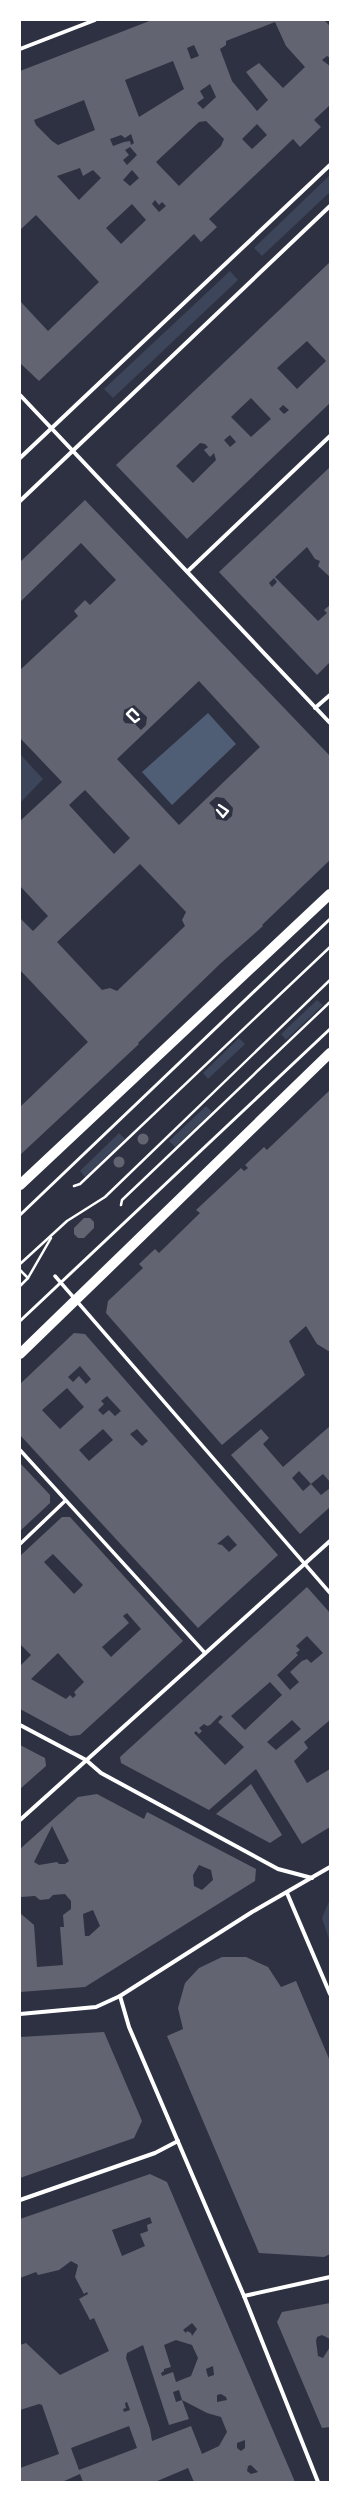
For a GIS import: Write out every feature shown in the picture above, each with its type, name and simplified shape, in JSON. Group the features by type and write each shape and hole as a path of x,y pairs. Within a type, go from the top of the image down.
{"main road":[{"path":"20,1185 330,894"},
{"path":"20,1354 330,1054"}],"street":[{"path":"20,49 95,20"},
{"path":"20,458 330,165"},
{"path":"20,501 330,206"},
{"path":"20,395 188,571 330,724"},
{"path":"188,571 330,436"},
{"path":"316,708 330,695"},
{"path":"54,1276 330,1593"},
{"path":"20,1450 205,1653"},
{"path":"20,1544 65,1501"},
{"path":"20,1820 330,1541"},
{"path":"20,1725 86,1760 101,1773 278,1869 312,1878"},
{"path":"20,2014 96,2007 120,1996 330,1867"},
{"path":"287,1893 330,1994"},
{"path":"120,1996 129,2027 244,2296 318,2482"},
{"path":"20,2200 155,2153 178,2141"},
{"path":"244,2296 330,2277"}],"lane":[{"path":"20,1215 330,919"},
{"path":"20,1321 330,1028"}],"path":[{"path":"138,715 132,709 127,714 135,722 139,719"},
{"path":"217,810 223,817 228,811 219,805"},
{"path":"69,1187 80,1184 330,946"},
{"path":"20,1264 67,1221 106,1197 330,980"},
{"path":"20,1286 28,1278 52,1236"},
{"path":"20,1270 28,1278"}],"shaded area":[{"path":"330,175 330,192 262,256 254,248"},
{"path":"230,271 238,280 113,398 104,389"},
{"path":"208,713 236,744 172,805 142,772"},
{"path":"20,754 43,779 20,803"},
{"path":"317,1000 323,1005 286,1040 281,1034"},
{"path":"239,1038 245,1044 208,1079 203,1073"},
{"path":"206,1106 212,1112 175,1147 169,1141"},
{"path":"119,1133 125,1139 85,1177 80,1171"},
{"path":"330,1899 330,1942 322,1918"}],"building":[{"path":"152,20 327,20 325,21 330,26 330,58 327,56 322,60 330,66 330,105 314,120 321,127 300,147 293,139 209,219 217,227 201,242 194,234 39,381 20,363 20,301 48,331 99,282 36,215 20,230 20,71","holes":["275,22 286,46 305,67 283,88 259,63 246,72 268,100 257,111 232,81 220,49 226,45 226,41","194,45 199,56 191,59 187,48","173,61 184,89 139,117 125,80","210,84 216,97 203,109 197,103 204,98 200,91","84,100 95,130 58,145 36,125 34,120","206,121 224,139 221,146 179,186 156,162 199,122","257,124 267,135 252,149 242,139","131,134 134,143 131,145 130,141 113,146 110,139 121,135 125,138","130,147 137,155 127,165 123,160 129,155 125,150","80,168 83,176 93,170 101,178 79,200 57,176","132,170 139,178 130,186 123,180","155,200 159,205 162,202 166,206 159,212 152,204","132,204 146,220 121,244 106,228"]},
{"path":"330,262 330,403 187,539 116,465","holes":["307,341 326,361 297,389 277,368","251,398 271,419 251,437 231,417","283,405 289,410 284,414 279,409","230,435 236,442 230,447 224,440","200,443 205,444 208,447 204,450 210,457 214,453 216,460 193,483 176,466"]},
{"path":"330,467 330,577 318,566 320,561 315,559 307,547 275,577 318,621 327,613 324,610 330,605 330,662 317,675 219,572","holes":["274,578 277,582 272,587 269,583"]},
{"path":"85,500 330,756 330,860 262,925 263,926 221,963 138,1043 139,1044 20,1155 20,1107 88,1042 20,970 20,918 33,931 48,916 20,886 20,821 62,782 20,738 20,670 78,616 74,611 85,600 90,605 116,580 81,543 20,602 20,562","holes":["199,681 260,747 179,825 117,759","134,705 147,717 146,725 141,730 135,724 125,723 123,720 124,710","85,790 130,838 114,854 69,805","216,797 224,798 233,808 232,816 226,821 216,819 214,808 209,803","140,864 186,912 182,920 185,926 117,991 110,988 102,990 57,942"]},
{"path":"330,1090 330,1352 317,1344 306,1326 289,1341 305,1375 222,1445 106,1313 108,1301 143,1268 139,1264 155,1249 159,1253 200,1213 196,1210 241,1168 244,1171 248,1168 245,1165 264,1147 267,1150"},
{"path":"141,1134 145,1134 147,1135 147,1143 141,1144 138,1141 138,1137"},
{"path":"117,1157 121,1157 123,1158 123,1166 117,1167 114,1164 114,1160"},
{"path":"84,1218 90,1218 94,1222 94,1228 84,1238 78,1238 74,1234 74,1228"},
{"path":"74,1333 85,1334 278,1555 198,1628 20,1435 20,1384","holes":["80,1366 91,1379 86,1384 79,1376 73,1382 68,1377","67,1388 84,1407 60,1429 42,1410","107,1396 121,1411 115,1416 109,1410 103,1415 98,1410 104,1404 101,1401","103,1429 113,1440 89,1461 79,1450","137,1429 148,1441 142,1446 130,1434","228,1535 237,1545 229,1552 222,1545 217,1544"]},
{"path":"330,1426 330,1482 323,1474 311,1484 321,1495 330,1488 330,1507 300,1534 231,1455 261,1429 269,1438 263,1444 283,1467","holes":["299,1471 311,1484 303,1491 292,1478"]},
{"path":"20,1463 50,1495 50,1503 20,1531"},
{"path":"62,1517 70,1517 183,1641 80,1735 70,1736 20,1709 20,1666 31,1655 20,1644 20,1556","holes":["53,1554 83,1585 74,1594 44,1562","127,1613 141,1629 111,1657 102,1647 129,1623 123,1616","58,1653 84,1682 74,1692 76,1695 73,1698 70,1695 66,1699 31,1679"]},
{"path":"307,1587 330,1613 330,1720 304,1742 308,1748 294,1761 307,1783 330,1769 330,1827 302,1844 256,1769 209,1810 121,1763 120,1757","holes":["307,1636 323,1653 311,1663 307,1659 302,1661 290,1672 299,1682 290,1690 277,1675 298,1655 296,1653 300,1650 296,1646","270,1682 282,1695 245,1730 231,1716","220,1715 223,1717 218,1722 244,1747 225,1765 194,1733 196,1731 199,1734 202,1731 199,1728 204,1724 207,1726","292,1720 301,1729 276,1750 267,1742"]},
{"path":"20,1745 45,1758 46,1766 20,1789"},
{"path":"251,1784 282,1835 270,1843 216,1814"},
{"path":"97,1794 144,1819 147,1812 256,1869 255,1881 85,1987 20,1992 20,1913 34,1925 37,1967 63,1965 60,1927 64,1927 63,1915 71,1909 71,1901 65,1894 53,1895 49,1899 40,1900 35,1896 21,1897 20,1905 20,1849 78,1797","holes":["52,1826 69,1861 65,1864 59,1864 57,1862 39,1865 34,1862","199,1865 211,1870 213,1880 202,1890 194,1886 193,1875","93,1910 100,1926 89,1936 85,1936 83,1914"]},
{"path":"222,1957 246,1957 268,1967 281,1987 296,1981 330,2061 330,2254 324,2257 259,2253 167,2036 183,2029 178,2008 185,1983 199,1968"},
{"path":"104,2032 142,2121 134,2138 20,2178 20,2037"},
{"path":"150,2174 167,2182 295,2482 194,2482 188,2468 155,2482 83,2482 80,2474 62,2482 20,2482 20,2468 59,2454 42,2405 39,2404 20,2410 20,2345 26,2343 60,2375 109,2351 94,2318 90,2320 79,2299 88,2294 87,2292 84,2294 75,2277 78,2265 71,2261 59,2270 38,2275 36,2272 20,2278 20,2219","holes":["150,2217 152,2223 147,2225 148,2231 140,2234 145,2246 122,2256 112,2230","192,2323 197,2329 192,2336 191,2333 187,2331 186,2333 183,2330","176,2340 192,2345 198,2358 191,2376 176,2382 173,2372 162,2376 161,2373 164,2369 171,2367 164,2345","143,2345 169,2425 189,2419 182,2400 207,2413 221,2417 227,2432 219,2446 202,2454 191,2426 152,2441 150,2429 126,2358 127,2353","213,2366 214,2375 208,2377 206,2369","179,2390 182,2400 176,2402 173,2392","221,2394 226,2397 227,2400 217,2402 217,2395","127,2402 130,2410 124,2412 123,2409 126,2408 125,2403","129,2426 137,2448 79,2470 71,2448","245,2440 245,2448 241,2451 237,2448 237,2443","251,2465 258,2472 251,2474 247,2471 248,2466"]},
{"path":"330,2303 330,2339 322,2335 317,2337 316,2341 318,2356 323,2358 330,2347 330,2427 322,2428 277,2322 282,2312"}]}
